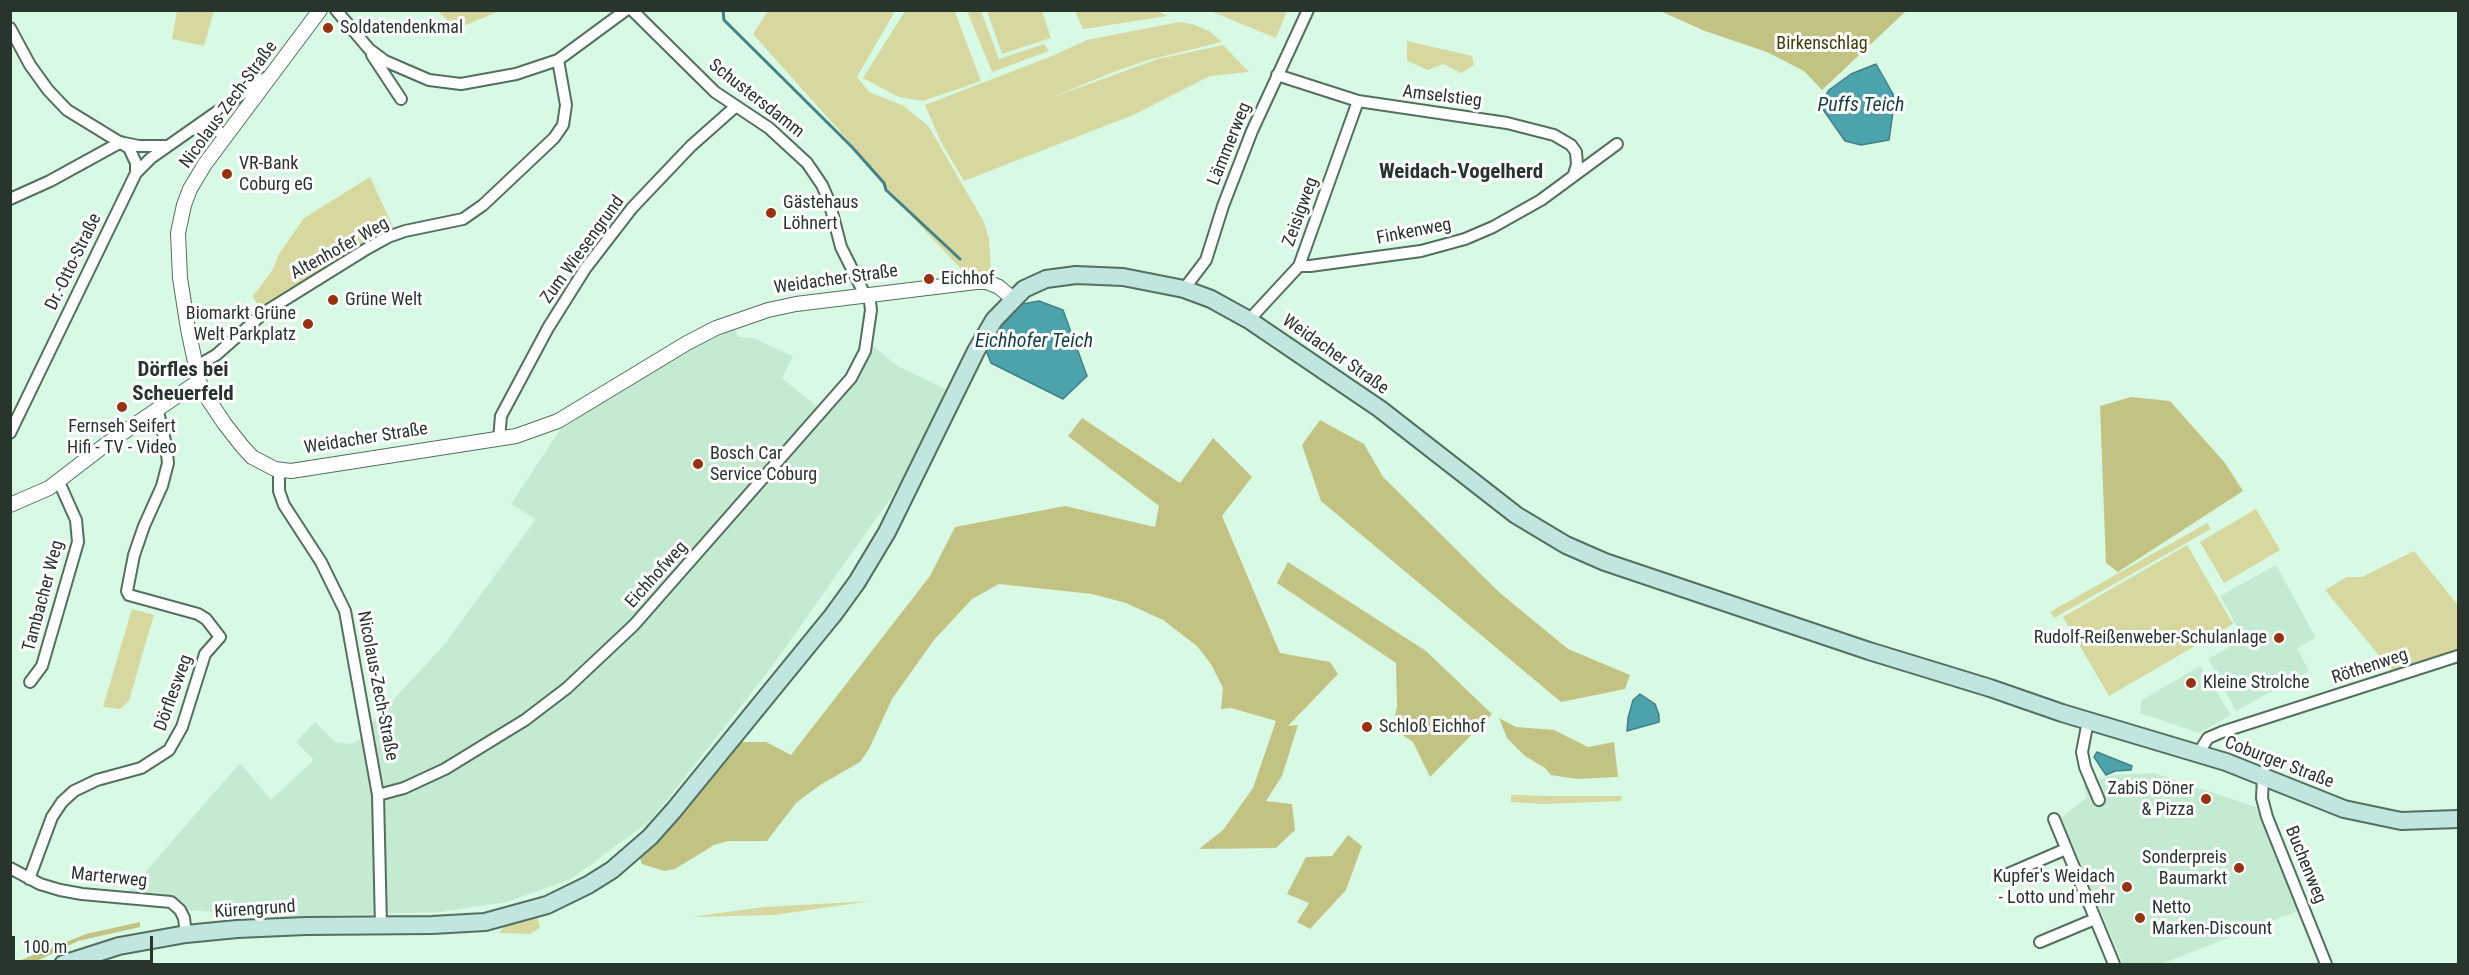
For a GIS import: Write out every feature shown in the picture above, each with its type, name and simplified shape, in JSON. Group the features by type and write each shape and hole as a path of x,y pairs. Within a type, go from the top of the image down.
{"main road":[{"name":"Weidacher Straße","path":"1013,299 1024,289 1039,281 1076,275 1123,277 1184,288 1211,299 1250,320 1384,412 1491,497 1536,528 1566,545 1643,576 1764,618 2007,694"},
{"name":"Kürengrund","path":"63,964 119,946 186,934 258,927 485,922 536,910 588,885 638,848 674,810 833,615 878,548 976,351 994,320 1013,299"},
{"name":"Coburger Straße","path":"2007,694 2198,754 2365,815 2401,821 2458,819"}],"street":[{"name":"Nicolaus-Zech-Straße","path":"320,10 190,189 178,233 180,278 199,381 224,423 242,446 265,465 279,470 279,491 284,505 321,562 345,611 378,795 381,926"},
{"path":"336,10 369,49 401,99"},
{"path":"369,49 407,72 443,83 480,82 516,74 558,60 626,10"},
{"name":"Schustersdamm","path":"632,10 715,92 769,128 807,163 830,201 845,255 867,295"},
{"name":"Lämmerweg","path":"1184,288 1206,260 1236,171 1308,10"},
{"path":"10,28 30,65 48,90 67,110 121,142 132,152 136,163 136,173"},
{"name":"Altenhofer Weg","path":"195,367 216,355 265,312 368,248 405,231 463,219 483,205 554,138 563,125 566,105 558,60"},
{"name":"Dr.-Otto-Straße","path":"10,434 136,173 151,158 274,72"},
{"name":"Amselstieg","path":"1277,75 1358,101 1507,123 1554,135 1571,145 1576,152 1577,165 1574,174"},
{"name":"Zeisigweg","path":"1250,320 1299,266 1358,101"},
{"name":"Zum Wiesengrund","path":"499,439 499,422 510,400 548,328 585,269 632,208 735,106"},
{"path":"195,128 210,124 225,138"},
{"path":"10,199 50,181 121,142 139,146 168,146"},
{"name":"Finkenweg","path":"1299,266 1310,267 1442,247 1483,231 1541,200 1617,144"},
{"name":"Weidacher Straße","path":"279,470 291,471 516,436 558,421 687,343 728,322 754,313 796,304 976,282 987,282 999,286 1013,299"},
{"name":"Eichhofweg","path":"378,795 404,788 445,769 525,720 567,688 634,625 851,378 865,351 871,310 867,295"},
{"path":"10,505 59,482 157,408 199,381"},
{"name":"Dörflesweg","path":"29,879 52,817 62,802 74,791 97,780 141,768 169,750 182,727 205,654 220,637 206,619 198,614 129,595 127,591 134,555 162,486 168,463 157,408"},
{"name":"Tambacher Weg","path":"30,682 42,666 78,542 76,520 59,482"},
{"name":"Röthenweg","path":"2198,754 2208,738 2222,732 2458,656"},
{"path":"2088,721 2082,750 2085,767 2098,800"},
{"name":"Buchenweg","path":"2263,777 2262,798 2267,817 2326,964"},
{"path":"2054,819 2114,964"},
{"path":"2008,874 2066,849"},
{"name":"Marterweg","path":"10,868 29,879 60,890 171,902 176,905 184,918 186,934"},
{"path":"2040,942 2095,919"}],"shaded area":[{"path":"954,10 981,81 923,101 899,97 863,78 905,11"},
{"path":"177,11 214,11 204,46 172,39"},
{"path":"438,11 500,11 456,29"},
{"path":"768,11 895,11 857,77 869,92 904,106 929,127 984,222 989,239 991,272 964,272 882,185 884,183 853,146 753,34"},
{"path":"967,11 981,11 999,59 1044,44 1049,51 992,72"},
{"path":"987,11 1042,11 1051,38 1002,54"},
{"path":"1075,11 1158,11 1168,16 1083,29"},
{"path":"1210,11 1287,11 1276,38"},
{"path":"1179,22 1192,24 1209,31 1222,42 1148,60 1048,99 1158,59 1223,45 1249,72 1210,76 1133,115 964,181 941,142 925,105 1052,56 1087,40"},
{"path":"1407,41 1472,56 1474,65 1461,73 1443,64 1428,70 1407,61"},
{"path":"370,177 394,229 375,237 262,307 258,307 253,296 272,271 279,254 304,218"},
{"path":"734,329 738,337 753,338 793,356 782,378 825,413 860,374 873,346 899,367 950,391 916,462 771,668 651,820 571,879 507,902 440,912 287,917 187,910 180,900 165,894 128,892 240,763 271,800 314,760 296,742 315,722 335,742 350,744 359,740 369,726 444,645 536,519 511,504 560,430 665,361"},
{"path":"2256,509 2280,550 2224,583 2200,542"},
{"path":"2207,523 2211,529 2054,618 2050,612"},
{"path":"2187,545 2233,624 2109,696 2063,617"},
{"path":"2414,551 2458,605 2458,649 2392,671 2325,590 2347,577 2362,577"},
{"name":"Rudolf-Reißenweber-Schulanlage","path":"2276,565 2316,638 2297,648 2309,671 2236,711 2208,659 2244,639 2220,596"},
{"path":"132,609 154,615 129,701 120,709 103,707"},
{"name":"Kleine Strolche","path":"2200,666 2231,715 2199,733 2140,713 2142,700"},
{"path":"2154,773 2256,807 2298,911 2161,964 2123,964 2061,818 2087,797 2083,785 2113,775"},
{"path":"1511,795 1622,796 1621,801 1543,804 1511,802"},
{"path":"871,901 774,915 691,917 764,907"},
{"path":"537,916 540,928 530,934 499,933 505,925"}],"green space":[{"name":"Birkenschlag","path":"1660,11 1906,11 1822,90 1804,71 1767,52 1705,31"},
{"path":"2131,397 2170,401 2225,463 2243,491 2118,572 2106,563 2100,406"},
{"path":"1082,418 1180,483 1213,438 1252,477 1222,516 1280,653 1330,662 1338,674 1288,726 1298,725 1282,776 1266,801 1292,804 1295,830 1276,848 1199,849 1223,830 1253,788 1276,721 1231,708 1221,709 1223,688 1211,664 1197,646 1163,620 1126,603 1092,594 999,584 972,599 934,640 892,699 869,749 860,762 820,785 796,803 767,841 728,841 714,845 675,869 664,871 642,864 640,858 737,742 766,742 791,755 930,576 955,527 1065,506 1155,527 1159,506 1068,436"},
{"path":"1320,420 1364,444 1383,477 1500,593 1568,649 1630,675 1625,689 1561,702 1321,501 1302,445"},
{"path":"1288,562 1426,651 1492,714 1430,777 1413,742 1392,728 1397,707 1396,663 1277,583"},
{"path":"1499,718 1516,727 1554,730 1588,747 1614,742 1618,777 1577,779 1551,775 1545,768 1525,756 1507,738"},
{"path":"1348,835 1362,846 1346,890 1310,929 1297,922 1309,903 1287,894 1306,857 1332,856"},
{"path":"140,922 140,927 78,941 31,964 11,964 86,934"}],"water":[{"name":"Puffs Teich","path":"1876,64 1893,94 1894,105 1889,140 1861,145 1845,141 1820,105 1829,90 1851,74"},
{"name":"Eichhofer Teich","path":"1039,301 1063,310 1087,376 1063,399 991,363 985,348 994,332 1017,305"},
{"path":"1640,694 1655,704 1659,722 1627,731 1633,700"},
{"path":"2097,752 2132,766 2131,770 2115,771 2106,775 2094,757"}],"waterway":[{"path":"723,10 724,20 852,147 884,183 886,190 960,259"}],"place":[{"name":"Soldatendenkmal","path":"328,28"},
{"name":"VR-Bank Coburg eG","path":"227,174"},
{"name":"Gästehaus Löhnert","path":"771,213"},
{"name":"Eichhof","path":"929,279"},
{"name":"Grüne Welt","path":"333,300"},
{"name":"Biomarkt Grüne Welt Parkplatz","path":"308,324"},
{"name":"Fernseh Seifert Hifi - TV - Video","path":"122,407"},
{"name":"Bosch Car Service Coburg","path":"698,464"},
{"name":"Rudolf-Reißenweber-Schulanlage","path":"2279,638"},
{"name":"Kleine Strolche","path":"2191,683"},
{"name":"Schloß Eichhof","path":"1367,727"},
{"name":"ZabiS Döner & Pizza","path":"2206,799"},
{"name":"Sonderpreis Baumarkt","path":"2239,868"},
{"name":"Kupfer's Weidach - Lotto und mehr","path":"2127,887"},
{"name":"Netto Marken-Discount","path":"2140,918"}],"district":[{"name":"Weidach-Vogelherd","path":"1461,173"},
{"name":"Dörfles bei Scheuerfeld","path":"183,383"}]}
